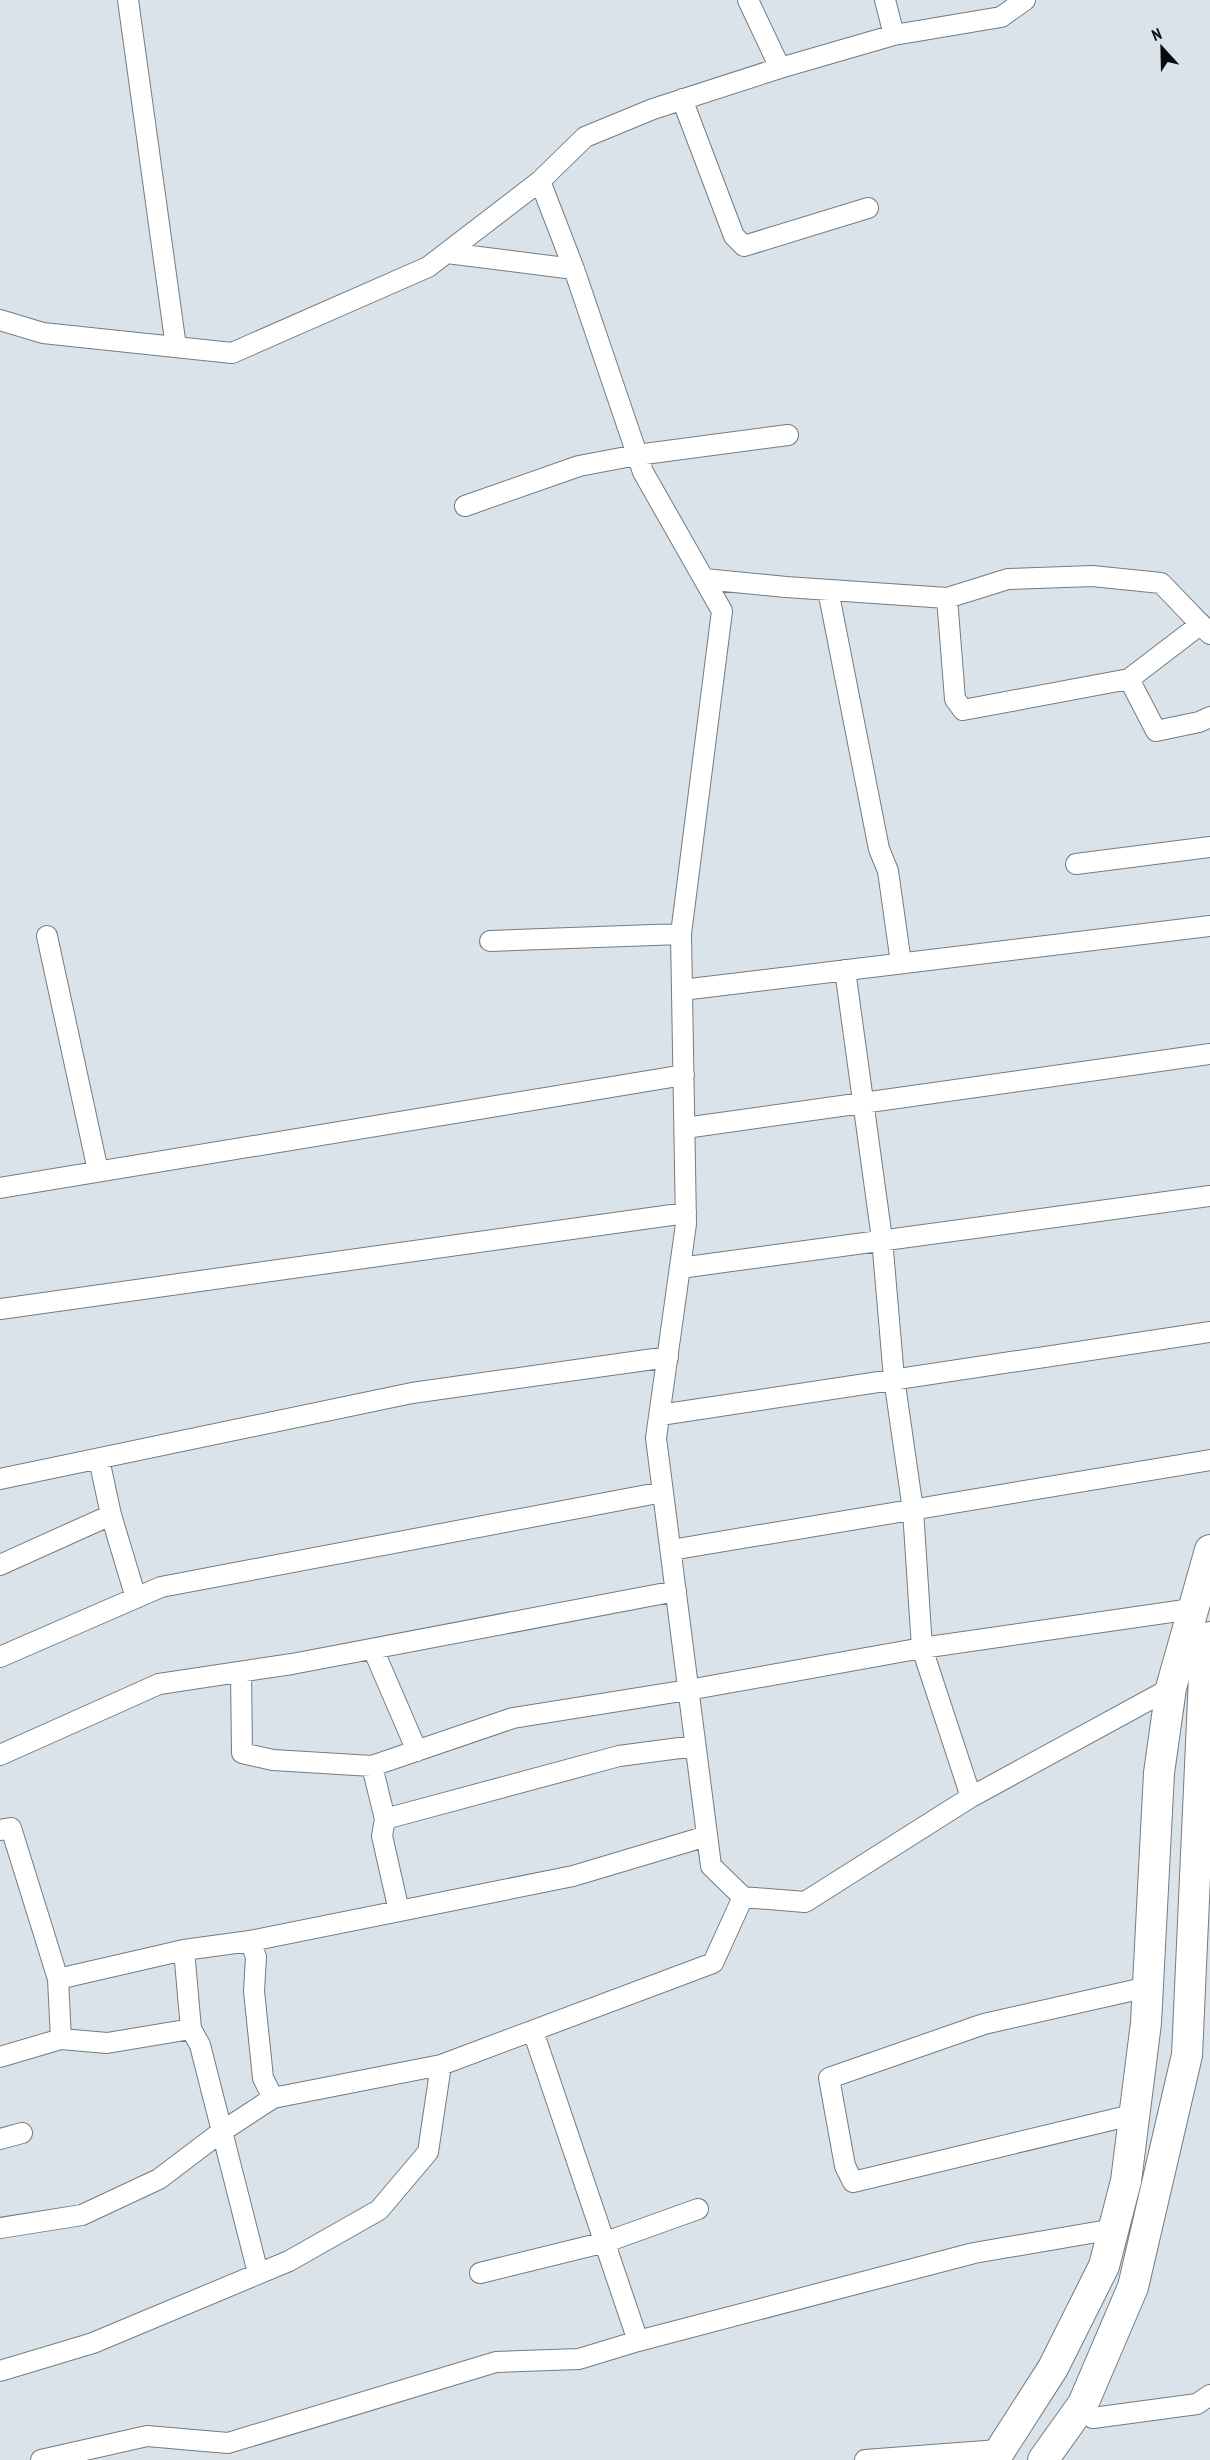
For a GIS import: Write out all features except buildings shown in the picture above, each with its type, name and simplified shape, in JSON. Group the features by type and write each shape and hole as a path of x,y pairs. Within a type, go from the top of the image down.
{"main road":[{"path":"996,2455 1053,2368 1104,2266 1126,2181 1136,2114 1149,1987 1159,1773 1171,1688 1210,1550"},
{"path":"1043,2460 1083,2404 1133,2288 1187,2055 1202,1884 1205,1655 1210,1636"}],"street":[{"path":"128,0 176,347"},
{"path":"748,0 780,68"},
{"path":"885,0 894,35"},
{"path":"0,320 43,333 232,353 428,267 540,181 585,137 682,99 894,35 1001,17 1024,0"},
{"path":"682,99 734,236 744,246 868,208"},
{"path":"540,181 574,269 643,472 722,611 681,934 686,1213 656,1438 711,1866 743,1897 805,1902 971,1797 1171,1688"},
{"path":"447,253 574,269"},
{"path":"465,506 579,466 637,454 788,435"},
{"path":"704,579 947,598 1008,579 1092,576 1161,583 1205,629 1129,679 963,710 955,699 947,598"},
{"path":"828,590 879,849 888,872 901,963"},
{"path":"1129,679 1156,731 1199,722 1210,717"},
{"path":"1076,864 1210,847"},
{"path":"682,990 1210,926"},
{"path":"490,941 681,934"},
{"path":"47,936 98,1171"},
{"path":"845,970 865,1103 882,1239 894,1378 913,1510 922,1648 971,1797"},
{"path":"685,1128 1210,1054"},
{"path":"0,1188 684,1075"},
{"path":"680,1268 1210,1196"},
{"path":"0,1309 686,1213"},
{"path":"660,1414 1210,1332"},
{"path":"0,1479 412,1393 668,1357"},
{"path":"99,1458 111,1515 136,1598"},
{"path":"671,1550 1210,1460"},
{"path":"0,1657 161,1587 663,1492"},
{"path":"0,1565 111,1515"},
{"path":"0,1755 159,1684 373,1649 676,1591"},
{"path":"241,1672 242,1753 273,1760 372,1766 513,1718 688,1690 922,1648 1192,1609"},
{"path":"373,1649 417,1751"},
{"path":"385,1819 619,1756 695,1746"},
{"path":"372,1766 385,1819 382,1836 399,1911"},
{"path":"0,1830 11,1828 58,1978 61,2039"},
{"path":"58,1978 183,1950 250,1941 573,1876 707,1836"},
{"path":"0,2228 82,2215 159,2179 221,2132 273,2098 441,2065 713,1963 743,1897"},
{"path":"250,1941 256,1957 254,1991 263,2078 273,2098"},
{"path":"183,1950 191,2029 200,2045 258,2273"},
{"path":"1136,2114 853,2182 845,2166 829,2078 984,2024 1149,1987"},
{"path":"0,2057 61,2039 106,2043 191,2029"},
{"path":"533,2031 638,2341"},
{"path":"0,2371 93,2343 289,2260 379,2210 428,2152 441,2065"},
{"path":"0,2139 22,2133"},
{"path":"480,2273 606,2242 698,2209"},
{"path":"41,2460 147,2436 228,2443 496,2362 579,2359 638,2341 974,2253 1114,2229"},
{"path":"1083,2404 1093,2418 1197,2404 1210,2395"},
{"path":"865,2460 996,2455"}]}
